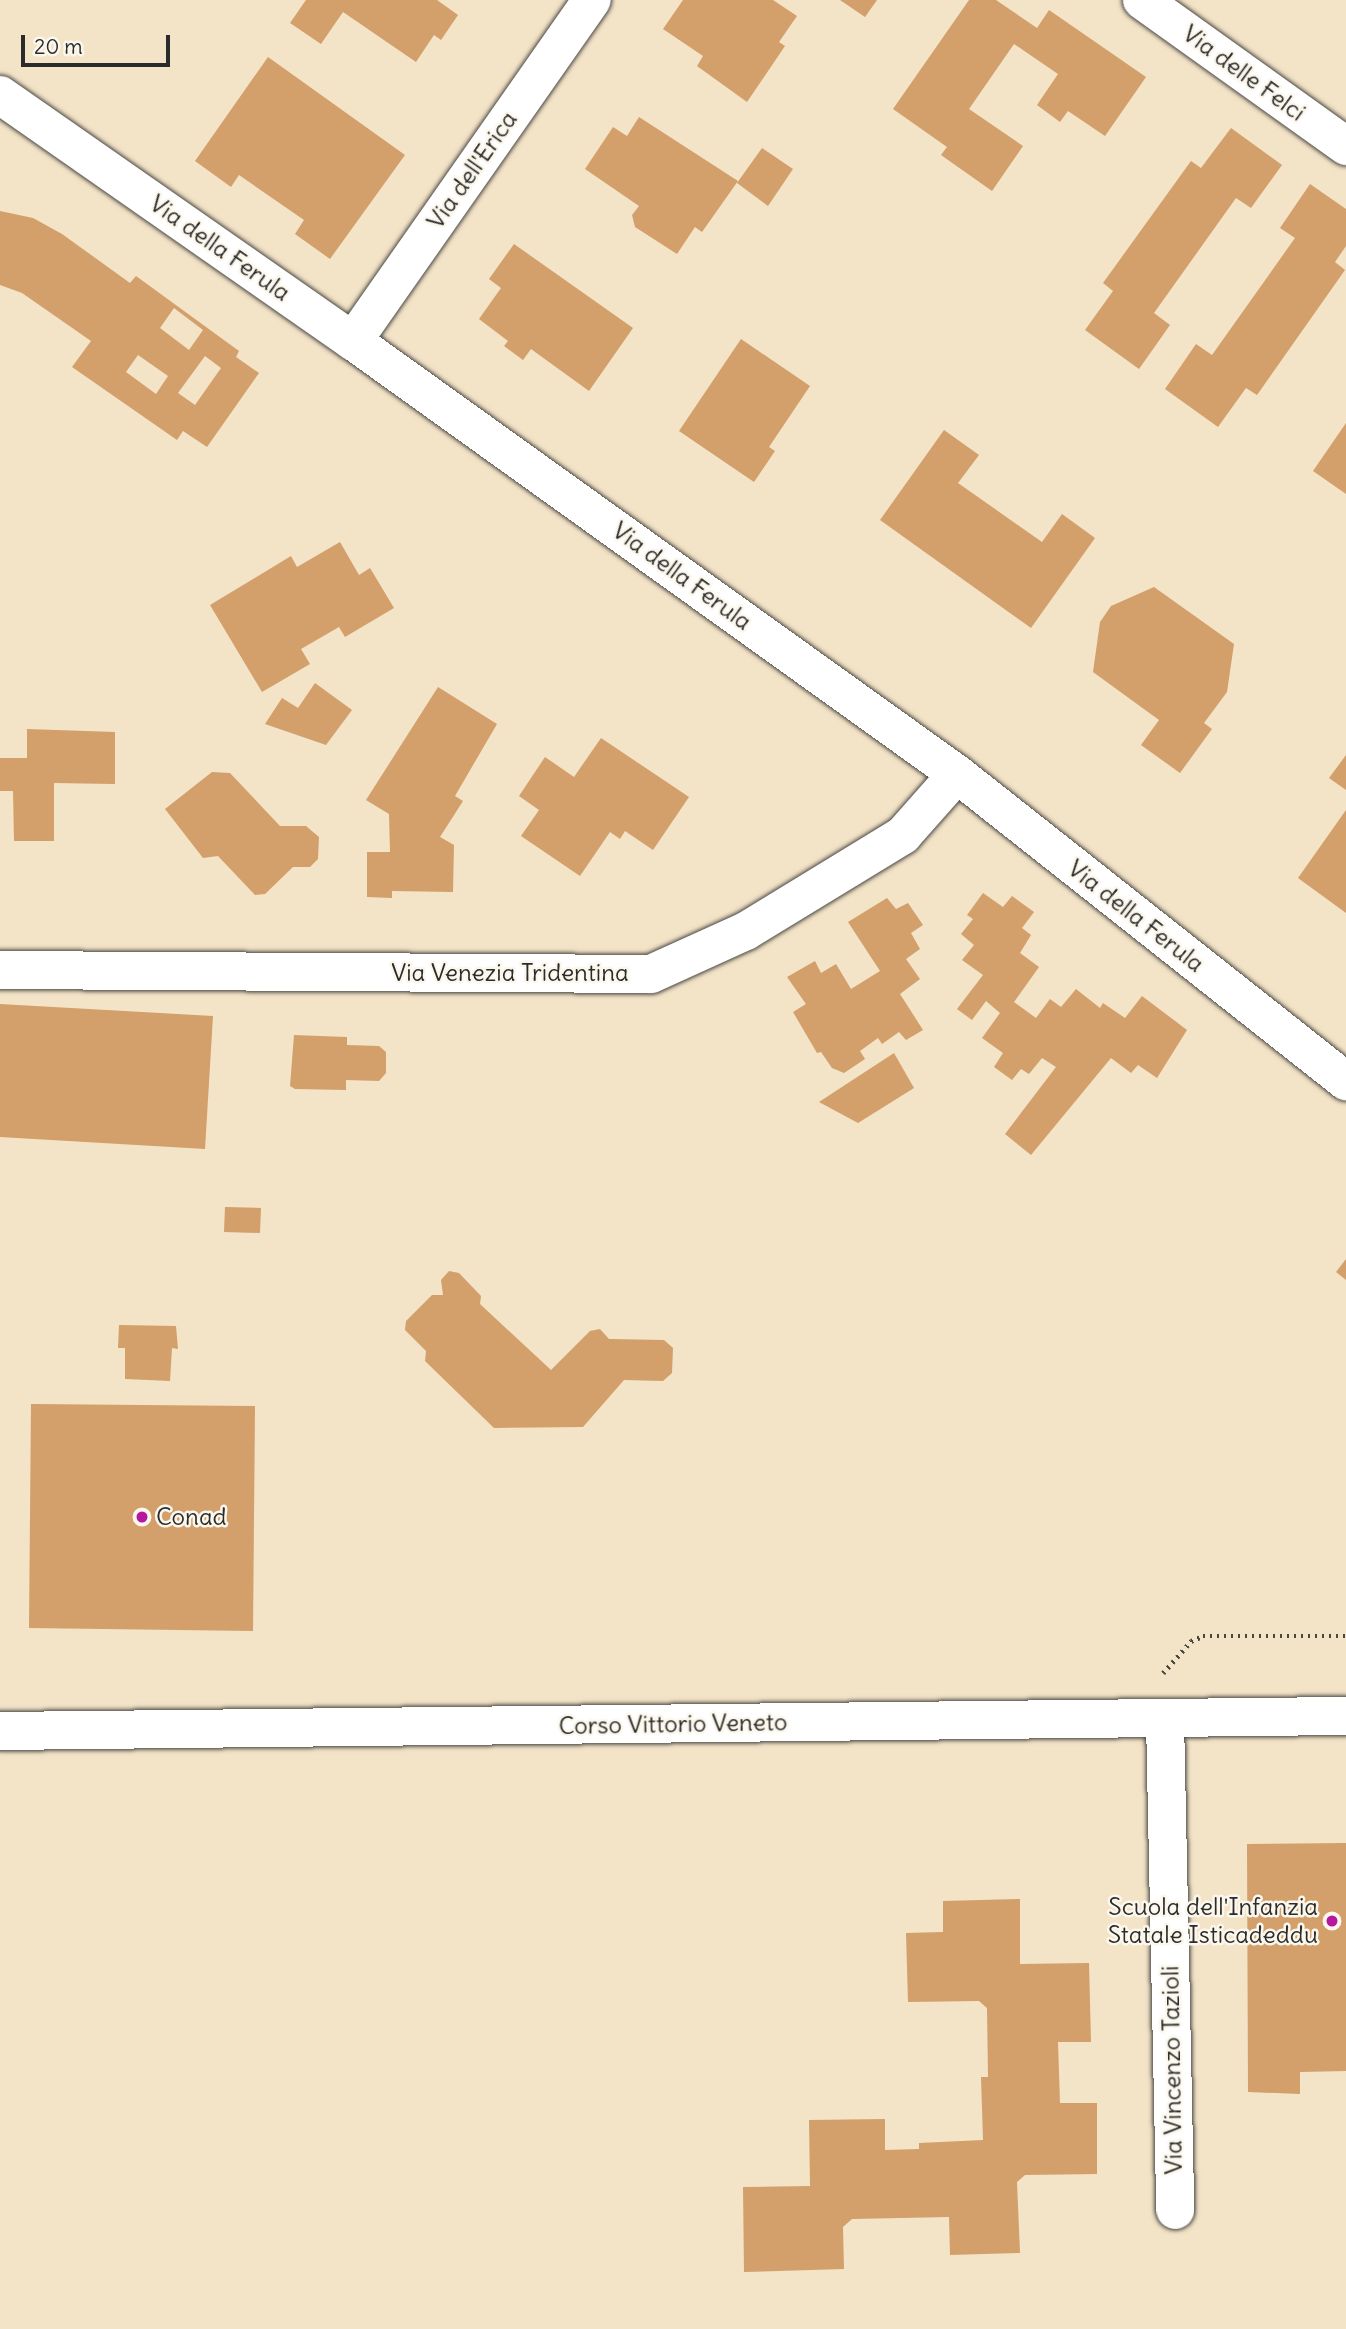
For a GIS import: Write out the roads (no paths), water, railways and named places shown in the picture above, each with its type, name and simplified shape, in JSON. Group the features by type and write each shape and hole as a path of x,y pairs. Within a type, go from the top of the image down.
{"street":[{"name":"Via dell'Erica","path":"353,341 592,0"},
{"name":"Via delle Felci","path":"1142,0 1346,146"},
{"name":"Via della Ferula","path":"0,95 353,341 957,774 1346,1082"},
{"name":"Via Venezia Tridentina","path":"0,970 651,974 746,931 903,835 957,774"},
{"name":"Corso Vittorio Veneto","path":"0,1731 1346,1716"},
{"name":"Via Vincenzo Tazioli","path":"1165,1719 1175,2210"}],"place":[{"name":"Conad","path":"142,1517"},
{"name":"Scuola dell'Infanzia Statale Isticadeddu","path":"1332,1921"}]}
